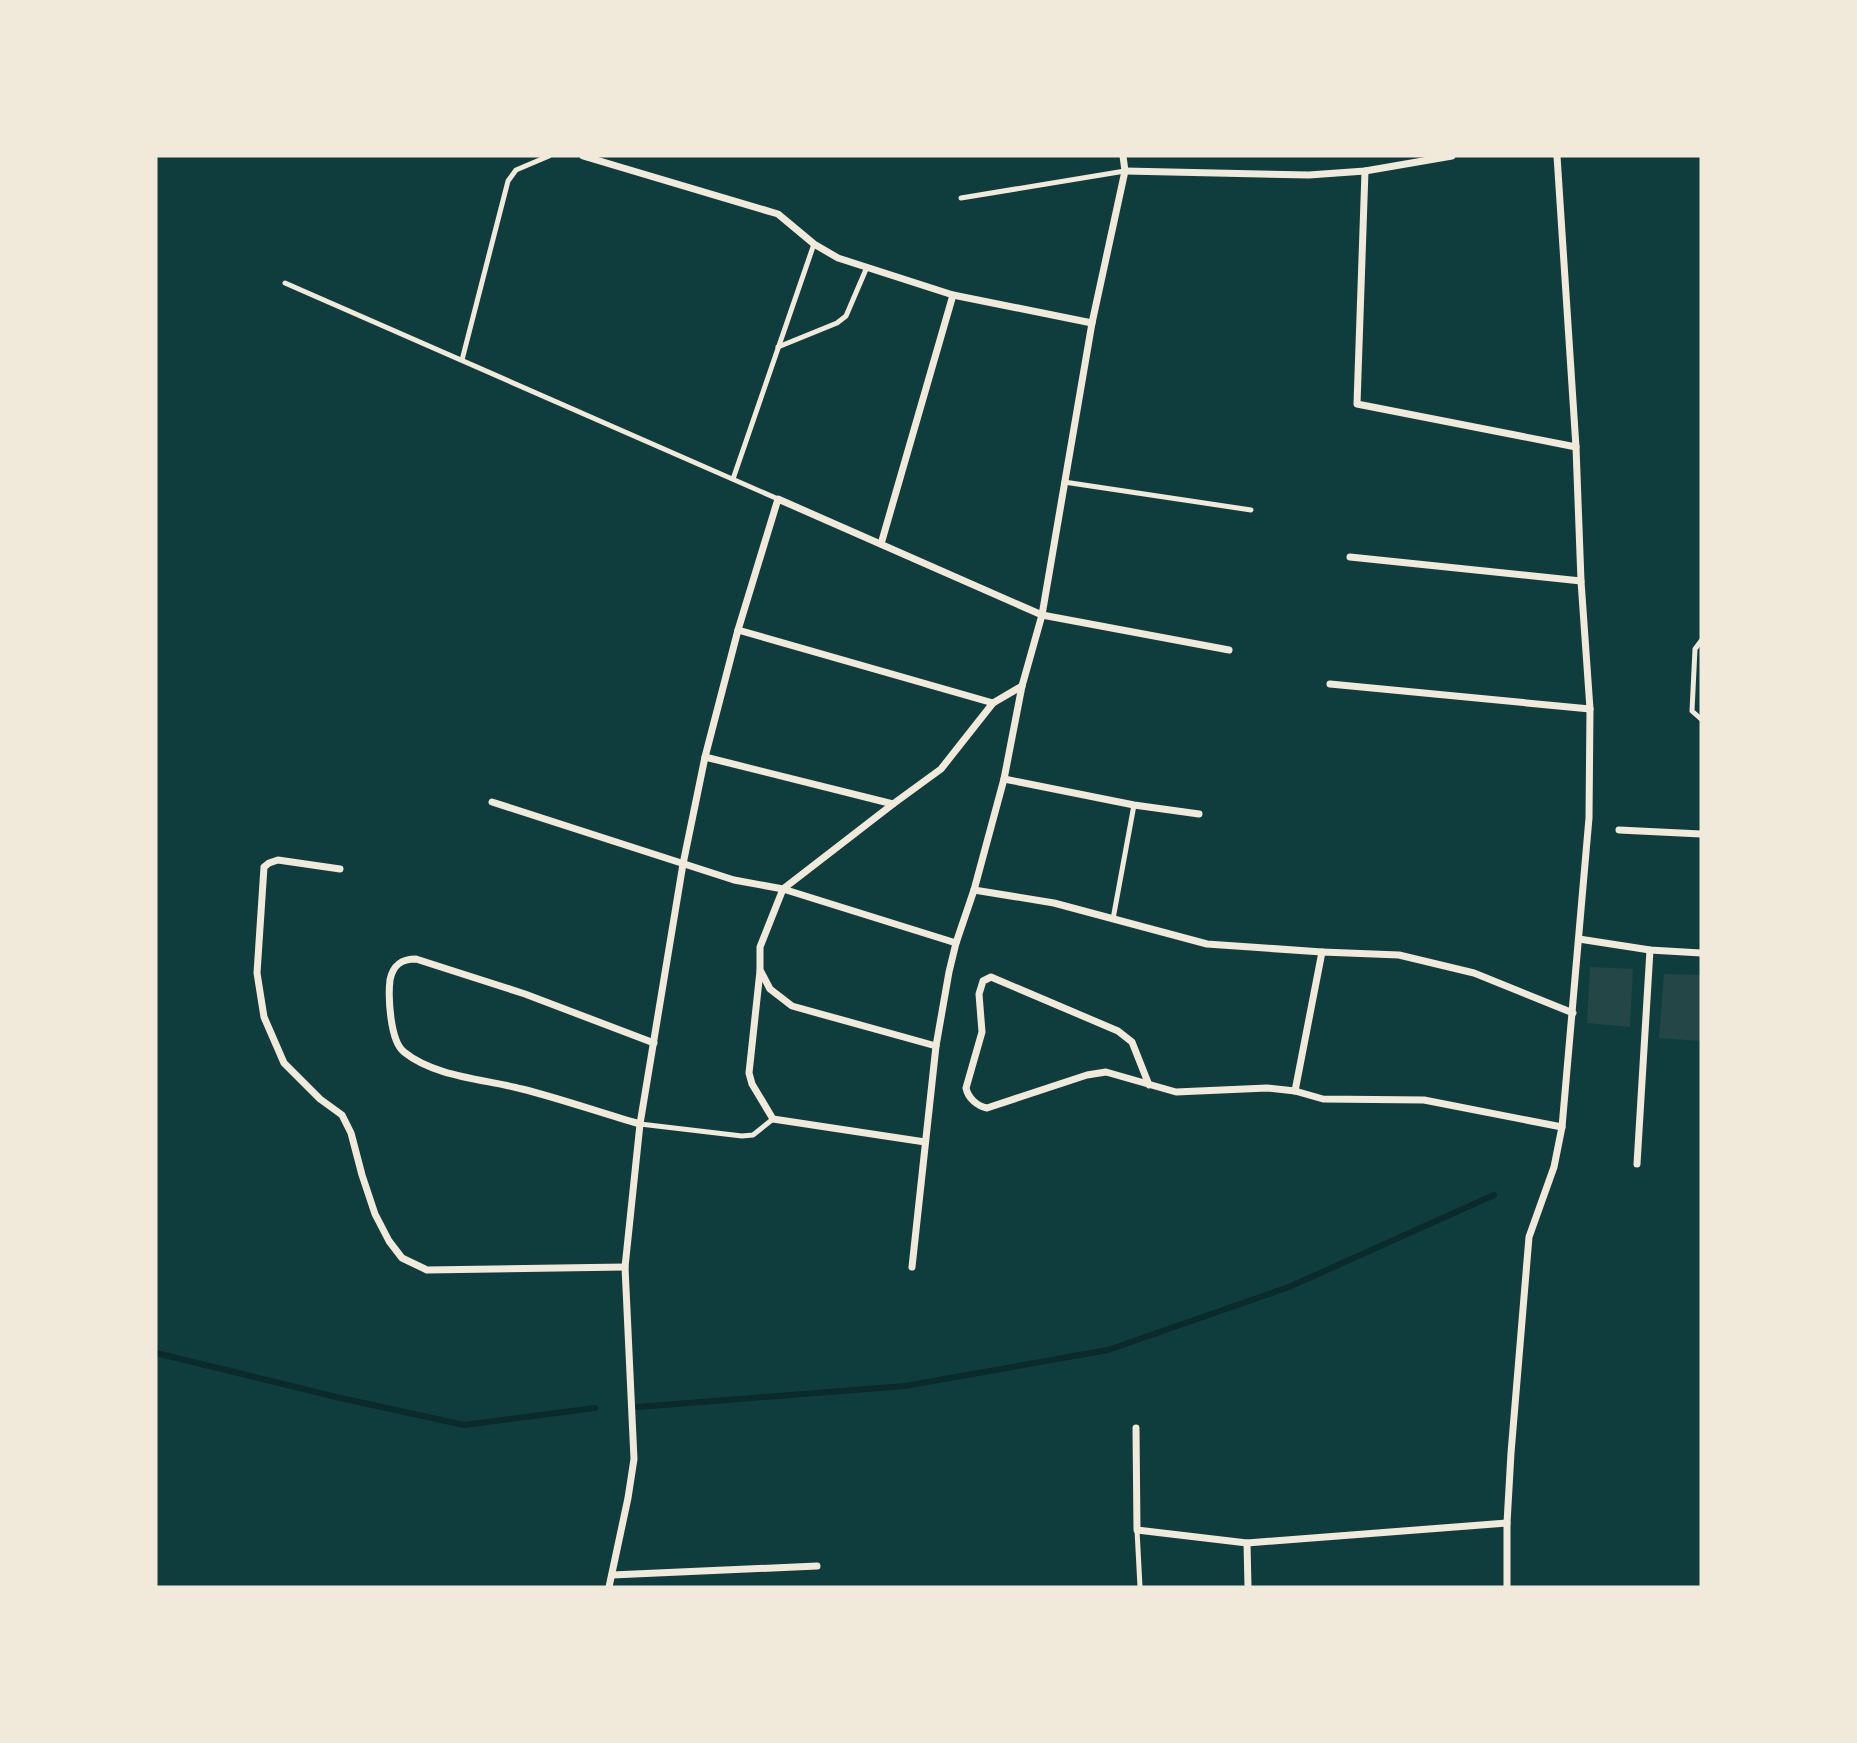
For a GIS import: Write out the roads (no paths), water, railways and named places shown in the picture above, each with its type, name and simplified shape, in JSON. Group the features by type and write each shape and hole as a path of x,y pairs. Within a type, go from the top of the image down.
{"street":[{"path":"583,156 778,214 814,244 838,258 953,295 1092,323"},
{"path":"912,1268 936,1046 956,943 974,890 1003,779 1022,686 1042,615 1092,323 1125,171 1123,156"},
{"path":"1125,171 1309,175 1365,171 1451,156"},
{"path":"1507,1587 1507,1523 1529,1237 1554,1167 1562,1127 1589,818 1590,709 1557,156"},
{"path":"1365,171 1357,404 1576,447"},
{"path":"881,544 953,295"},
{"path":"609,1587 634,1459 625,1267 640,1124 683,864 705,757 738,630 778,499 1042,615 1229,650"},
{"path":"1350,557 1581,581"},
{"path":"738,630 993,703"},
{"path":"1330,684 1590,709"},
{"path":"926,1142 773,1119 752,1084 749,1073 760,947 783,889 941,769 993,703 1022,686"},
{"path":"705,757 893,804"},
{"path":"1003,779 1133,806 1199,814"},
{"path":"492,802 734,880 783,889 956,943"},
{"path":"1619,830 1701,834"},
{"path":"340,869 278,860 264,867 257,973 264,1017 284,1063 320,1100 342,1115 351,1133 375,1214 389,1241 402,1258 428,1270 625,1267"},
{"path":"974,890 1054,903 1207,944 1399,955 1474,973 1573,1013"},
{"path":"1579,939 1650,950 1701,953"},
{"path":"1637,1164 1650,950"},
{"path":"1295,1091 1322,952"},
{"path":"640,1124 523,1089 444,1071 402,1051 396,1040 389,992 391,976 397,963 416,958 525,994 654,1042"},
{"path":"760,971 770,989 792,1006 936,1046"},
{"path":"1149,1085 1132,1042 1118,1031 990,976 983,981 979,994 982,1032 966,1088 967,1095 979,1107 987,1108 1087,1075 1107,1072 1149,1085 1176,1092 1267,1088 1295,1091 1323,1099 1424,1100 1562,1127"},
{"path":"1136,1428 1137,1530 1247,1542 1507,1523"},
{"path":"1247,1542 1248,1587"},
{"path":"612,1575 817,1566"}],"lane":[{"path":"461,360 508,181 516,170 549,156"},
{"path":"961,198 1125,171"},
{"path":"733,479 814,244"},
{"path":"778,347 837,323 846,316 867,267"},
{"path":"285,283 778,499"},
{"path":"1064,482 1251,510"},
{"path":"1701,641 1695,649 1692,711 1701,719"},
{"path":"1113,919 1133,806"},
{"path":"640,1124 742,1136 753,1135 773,1119"},
{"path":"1137,1530 1140,1587"}],"waterway":[{"path":"638,1407 905,1386 1108,1350 1289,1287 1494,1195"},
{"path":"156,1353 464,1425 595,1408"}]}
